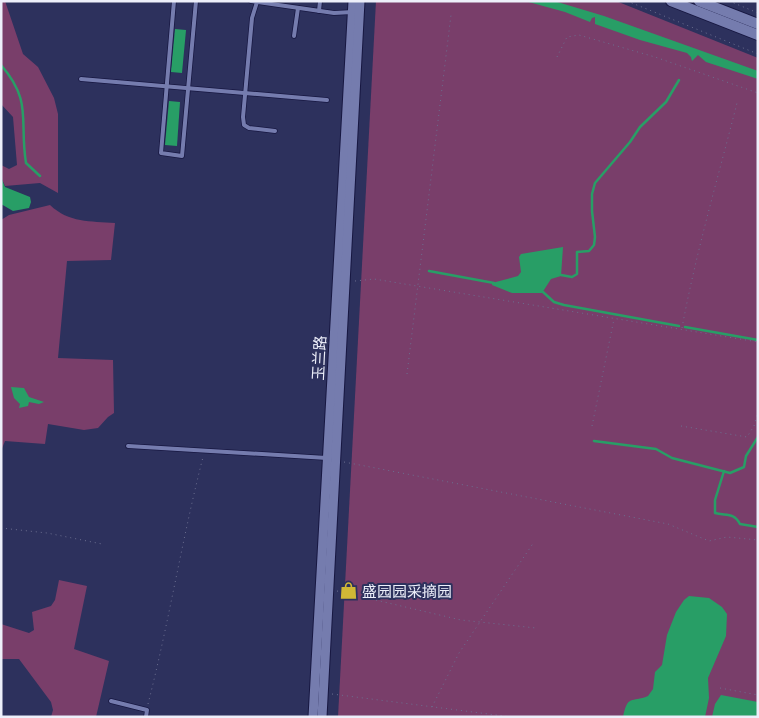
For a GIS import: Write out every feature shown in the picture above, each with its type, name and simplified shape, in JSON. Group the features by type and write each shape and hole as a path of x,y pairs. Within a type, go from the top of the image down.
{"main road":[{"path":"671,1 758,35"},
{"path":"699,1 758,24"}],"street":[{"name":"玉兰路","path":"313,717 345,283 356,12 353,1"},
{"name":"玉兰路","path":"322,717 332,459 356,12 360,1"}],"lane":[{"path":"174,1 161,153 182,156 196,1"},
{"path":"251,1 320,11 356,12"},
{"path":"320,1 320,11"},
{"path":"258,2 252,18 244,125 249,128 275,131"},
{"path":"294,36 298,8"},
{"path":"81,79 327,100"},
{"path":"128,446 204,452 324,456 332,459"},
{"path":"111,701 147,710 146,717"}],"path":[{"path":"627,1 758,54"},
{"path":"728,1 758,13"},
{"path":"407,374 451,15"},
{"path":"557,57 567,37 579,35 655,57 758,93"},
{"path":"682,329 694,264 702,241 738,103"},
{"path":"345,283 361,279 374,279 758,342"},
{"path":"592,426 614,318"},
{"path":"681,426 747,437 757,422 758,412"},
{"path":"147,710 187,534 188,517 204,452"},
{"path":"332,459 668,524 709,541 727,537 758,540"},
{"path":"1,528 46,533 102,544"},
{"path":"432,706 447,674 534,542"},
{"path":"334,590 461,620 536,628"},
{"path":"720,688 758,695"},
{"path":"323,693 512,717"}],"shaded area":[{"path":"1,1 5,1 23,54 38,67 54,98 58,114 58,193 40,183 5,186 1,177 1,165 9,169 17,165 13,117 1,104"},
{"path":"376,1 616,1 758,58 758,717 338,717"},
{"path":"525,1 554,1 604,16 758,71 758,79 706,62 698,55 692,61 687,53 640,40 595,24 595,17 590,22 565,12"},
{"path":"175,29 186,30 182,73 171,72"},
{"path":"169,101 180,102 177,146 165,145"},
{"path":"1,177 5,187 30,197 29,208 13,211 1,204"},
{"path":"50,205 57,211 72,218 115,223 111,260 67,261 58,358 113,360 114,413 98,428 84,430 48,424 45,444 5,441 1,451 1,220 9,215"},
{"path":"563,247 561,276 551,279 542,293 512,293 492,285 492,283 518,276 521,272 519,257 521,254"},
{"path":"11,387 24,388 29,397 44,402 39,404 29,402 28,406 19,408 20,404 14,398"},
{"path":"59,580 87,586 74,649 109,661 96,717 51,717 53,710 51,702 19,659 1,659 1,624 29,633 34,630 32,612 51,606 55,600"},
{"path":"689,596 709,598 722,607 727,614 726,636 708,678 709,698 705,717 623,717 631,700 648,696 653,689 655,672 662,665 667,635 676,612"},
{"path":"721,695 758,702 758,717 712,717 715,704"}],"waterway":[{"path":"1,65 11,78 21,101 26,163 40,176"},
{"path":"561,275 572,277 577,274 577,252 589,251 594,245 592,194 595,183 630,142 640,127 666,102 679,80"},
{"path":"429,271 494,283"},
{"path":"543,292 554,302 564,305 679,326"},
{"path":"685,327 758,340"},
{"path":"594,441 656,449 672,458 730,473 744,467 746,456 758,437"},
{"path":"724,471 715,500 715,513 732,516 740,524 758,527"}],"place":[{"name":"盛园园采摘园","path":"348,591"}]}
